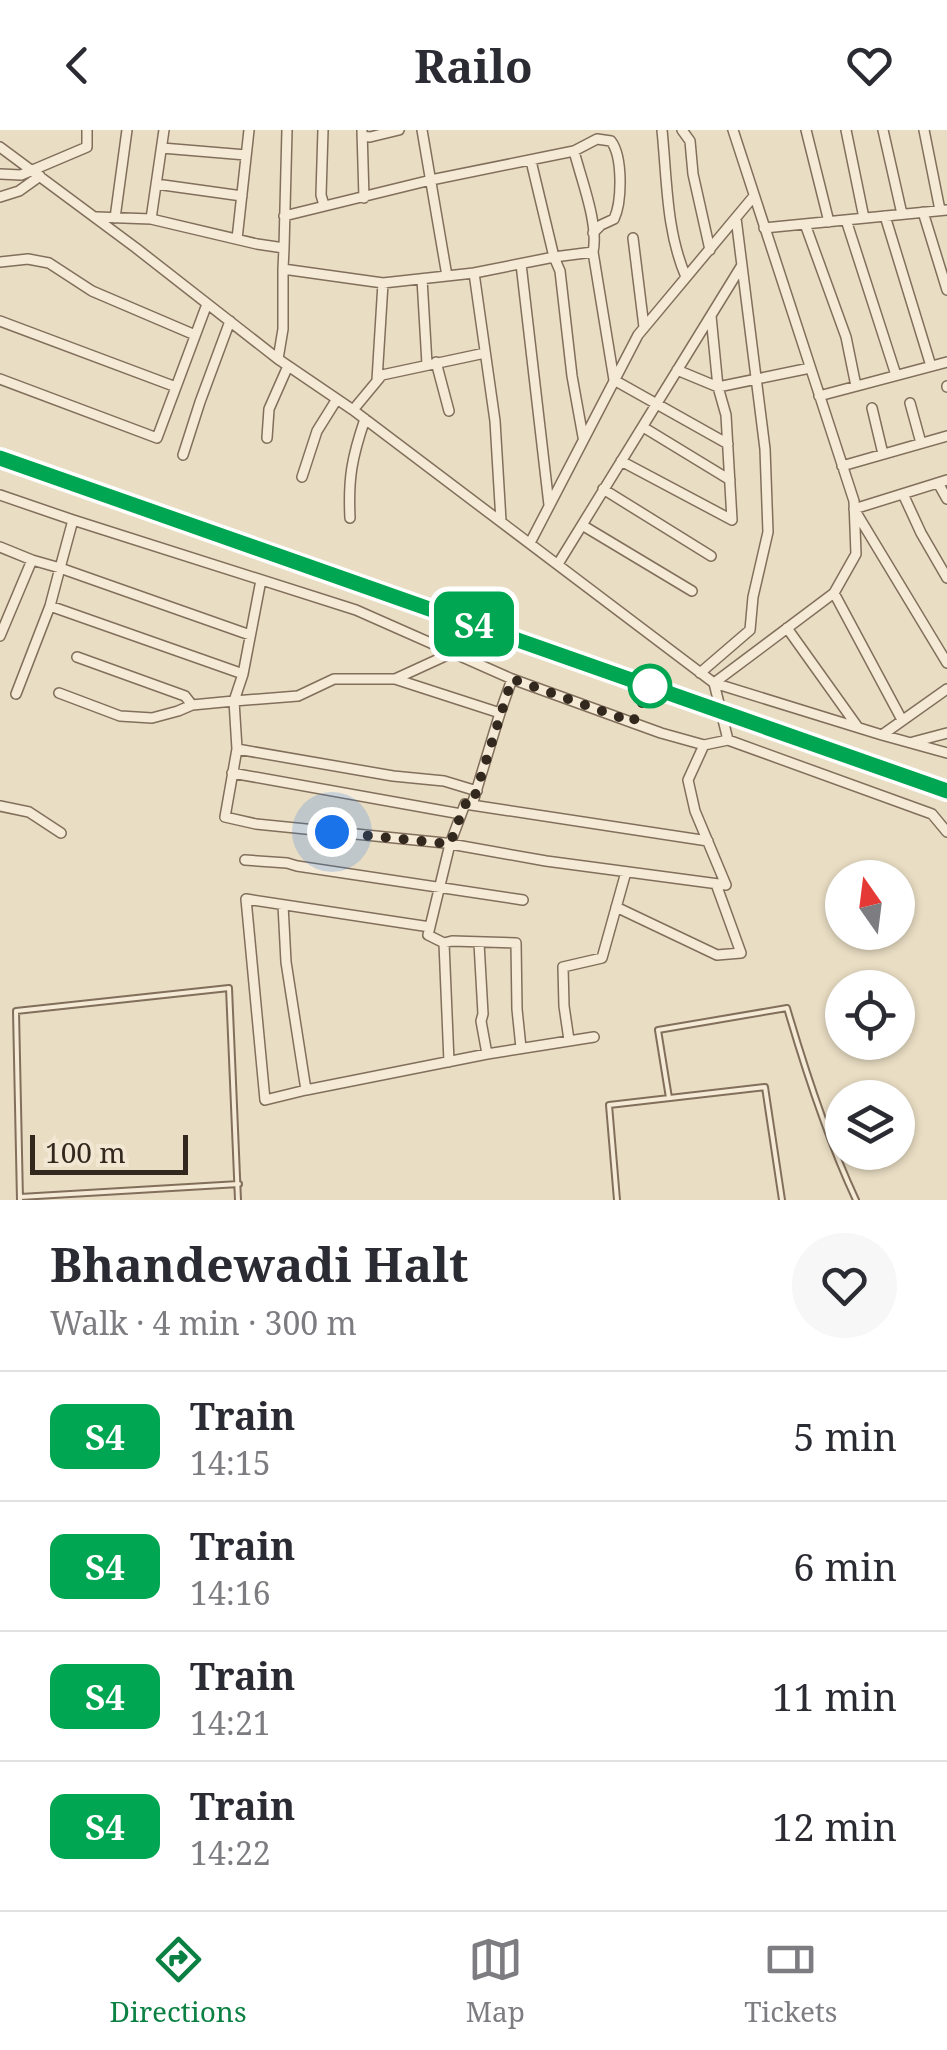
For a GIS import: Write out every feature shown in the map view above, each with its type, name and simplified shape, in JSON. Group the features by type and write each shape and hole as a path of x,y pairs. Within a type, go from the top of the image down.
{"street":[{"path":"0,174 35,173 87,147 87,130"},
{"path":"115,218 127,130"},
{"path":"151,219 164,130"},
{"path":"237,239 249,130"},
{"path":"278,359 283,329 286,130"},
{"path":"323,130 324,205"},
{"path":"422,130 447,276"},
{"path":"662,130 669,216 686,277"},
{"path":"682,130 690,141 692,174 710,250"},
{"path":"714,683 834,592 856,554 854,509 842,466 733,130"},
{"path":"806,130 829,222"},
{"path":"846,130 864,218"},
{"path":"884,130 902,214"},
{"path":"764,228 944,210 924,130"},
{"path":"364,198 362,133 392,131"},
{"path":"284,216 574,151 596,134 611,141 618,151 618,208 614,220 593,233"},
{"path":"0,147 714,683 947,753"},
{"path":"162,148 246,155"},
{"path":"574,151 593,233 614,380"},
{"path":"531,160 560,271 584,440"},
{"path":"0,197 18,191 35,173"},
{"path":"156,184 242,196"},
{"path":"530,543 638,335 754,196"},
{"path":"922,212 947,290"},
{"path":"885,216 932,366"},
{"path":"94,217 151,219 284,248"},
{"path":"700,673 750,630 752,596 768,532 765,449 736,218"},
{"path":"846,220 896,375"},
{"path":"805,224 846,336 856,386"},
{"path":"633,238 644,327"},
{"path":"283,269 382,283 474,273 593,252"},
{"path":"0,262 28,259 49,263 92,291 196,335"},
{"path":"521,264 549,506"},
{"path":"558,564 742,265"},
{"path":"474,273 495,422 501,520"},
{"path":"422,278 431,363 449,411"},
{"path":"377,380 382,283"},
{"path":"0,379 157,438 207,304"},
{"path":"621,461 732,520 726,416 718,387 710,314"},
{"path":"0,320 176,387"},
{"path":"184,455 230,322"},
{"path":"352,410 382,374 486,353"},
{"path":"820,396 947,362"},
{"path":"266,438 270,409 288,366"},
{"path":"676,370 718,387 810,368"},
{"path":"614,380 728,444"},
{"path":"302,477 317,431 337,400"},
{"path":"910,403 922,443"},
{"path":"872,408 883,454"},
{"path":"350,518 350,466 365,420"},
{"path":"643,427 730,480"},
{"path":"842,466 947,436"},
{"path":"854,509 942,481 947,499"},
{"path":"604,489 711,556"},
{"path":"902,494 947,578"},
{"path":"0,495 356,610 512,679 661,732 704,745 728,740 932,814 947,832"},
{"path":"854,509 947,663"},
{"path":"16,694 50,606 73,520"},
{"path":"582,524 692,591"},
{"path":"0,547 250,635"},
{"path":"0,636 32,560"},
{"path":"261,580 234,701 237,749 225,817 256,824 450,844 726,885 695,812 688,780 704,745"},
{"path":"834,592 902,720"},
{"path":"50,606 243,674"},
{"path":"787,628 857,726"},
{"path":"395,679 454,652"},
{"path":"76,657 185,696 192,705"},
{"path":"59,693 120,716 152,718 192,705 298,696 334,679 395,679 500,713"},
{"path":"472,805 512,679"},
{"path":"714,683 728,740"},
{"path":"882,735 947,688"},
{"path":"910,743 947,733"},
{"path":"237,749 444,782 477,791"},
{"path":"232,773 461,814"},
{"path":"521,1048 516,943 444,943 428,935 450,844 465,804 708,842"},
{"path":"0,806 30,812 61,833"},
{"path":"245,860 287,863 523,900"},
{"path":"569,1040 564,967 602,958 626,872"},
{"path":"616,908 718,955 741,954 716,884"},
{"path":"430,927 246,899 265,1100 487,1054 594,1037"},
{"path":"284,905 286,962 306,1090"},
{"path":"444,943 449,1062"},
{"path":"478,943 481,1021 487,1054"}],"lane":[{"path":"238,1200 239,1184 229,988 16,1011 20,1198 239,1184"},
{"path":"669,1098 658,1030 787,1008 804,1066 856,1200"},
{"path":"616,1200 609,1105 766,1086 782,1200"}],"railway":[{"path":"0,458 947,791"}],"train":[{"name":"S4","path":"0,458 947,791"}],"route":[{"path":"332,832 450,844 465,804 472,805 512,679 633,722 650,686"}]}
